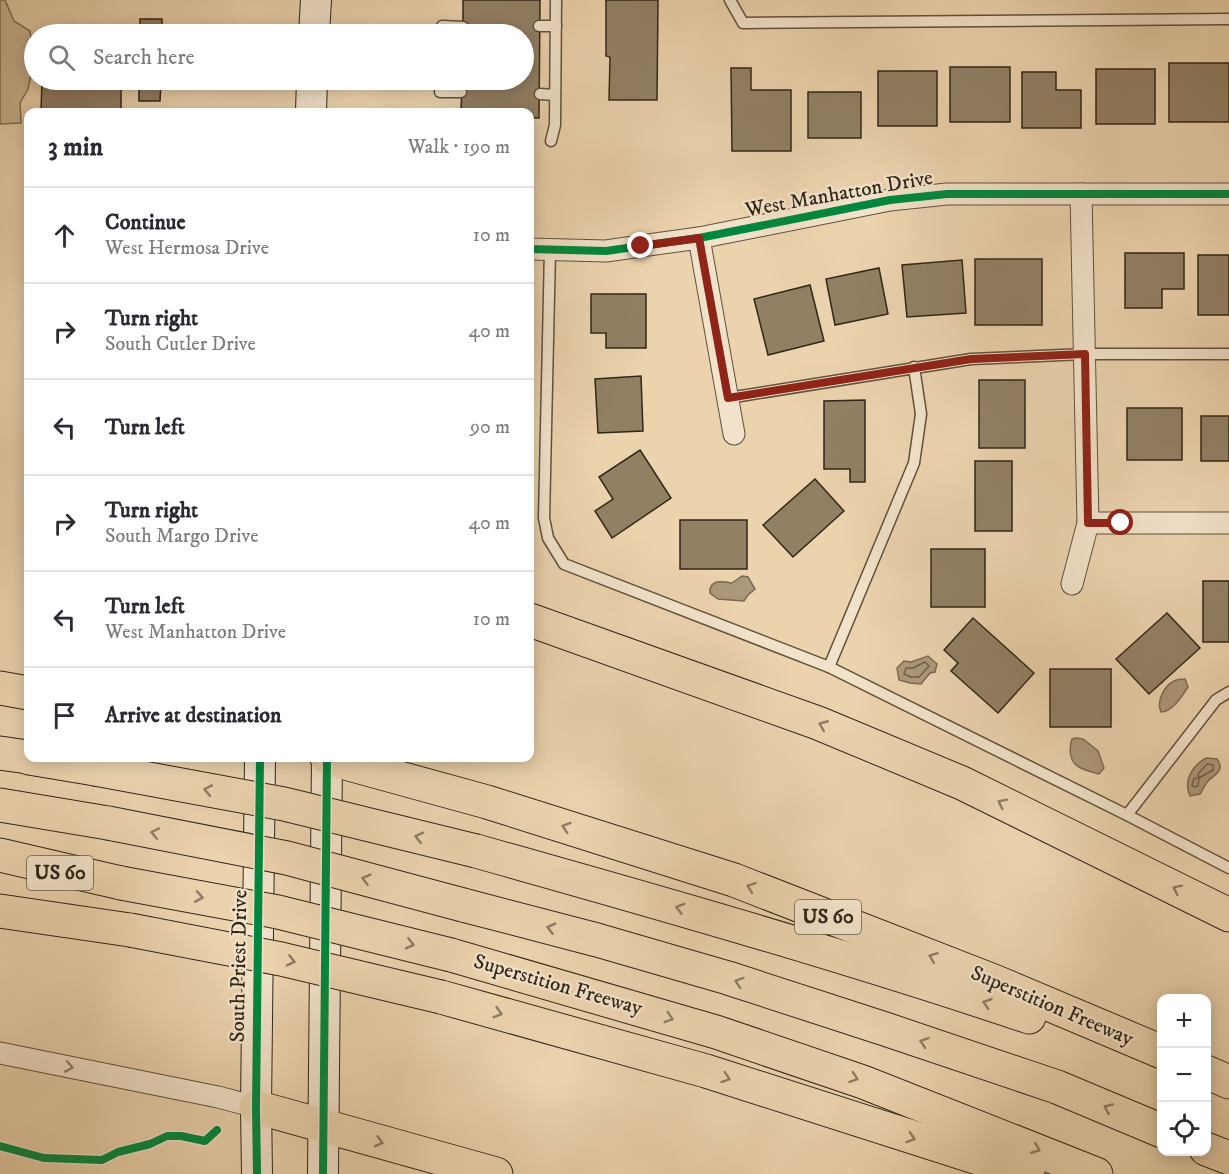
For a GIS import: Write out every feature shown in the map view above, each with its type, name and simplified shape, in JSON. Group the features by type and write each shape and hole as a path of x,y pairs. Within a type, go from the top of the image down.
{"highway":[{"path":"534,621 818,723 962,783 1229,915"},
{"path":"0,688 24,692"},
{"path":"0,753 24,756"},
{"path":"56,762 284,804 476,851 735,924 910,977 1157,1062"},
{"name":"Superstition Freeway","path":"342,762 487,802 734,880 996,982 1157,1050"},
{"path":"0,805 287,858 597,940 728,978 1057,1087 1157,1129"},
{"path":"0,855 121,883"},
{"name":"Superstition Freeway","path":"0,863 278,912 451,955 706,1029 852,1078 1096,1174"},
{"path":"0,911 130,930 281,958 441,998 706,1071 1028,1174"},
{"path":"1211,1074 1229,1082"},
{"path":"1211,1081 1229,1088"},
{"path":"256,1107 496,1174"},
{"path":"1211,1151 1229,1158"}],"main road":[{"path":"315,24 316,0"},
{"path":"311,108 312,90"},
{"name":"South Priest Drive","path":"257,1174 260,762"},
{"path":"323,1174 327,762"}],"street":[{"name":"West Manhatton Drive","path":"540,250 606,251 699,238 902,198 947,194 1229,194"},
{"path":"1072,584 1088,523 1082,194"},
{"path":"699,238 734,434"},
{"path":"1088,523 1229,523"},
{"path":"0,1053 218,1097 256,1107"}],"lane":[{"path":"551,141 555,125 556,0"},
{"path":"730,0 743,23 1229,19"},
{"path":"539,26 556,26"},
{"path":"440,92 461,92"},
{"path":"540,94 555,95"},
{"path":"540,250 544,519 548,538 564,564 829,667 1229,868"},
{"path":"728,398 971,359 1085,354 1229,354"},
{"path":"829,667 914,463 921,414 914,367"},
{"path":"1127,815 1216,700 1229,692"}],"shaded area":[{"path":"0,0 5,0 14,21 24,27 24,90 27,90 20,103 21,123 0,124"}],"water":[{"path":"742,576 748,577 755,589 744,601 718,599 710,593 710,588 714,583 732,583"},
{"path":"928,656 937,664 935,672 930,673 921,684 899,680 897,668 904,661 911,662"},
{"path":"1178,679 1185,679 1188,687 1183,695 1173,706 1161,712 1160,699 1164,690 1170,683"},
{"path":"1072,739 1083,739 1098,751 1104,768 1099,774 1081,768 1073,762 1070,746"},
{"path":"1206,758 1217,759 1220,769 1200,794 1190,796 1188,779 1190,774"}],"building":[{"path":"463,0 540,0 539,118 534,118 534,108 461,108 462,90 534,90 534,24 463,24"},
{"path":"606,0 658,0 657,100 609,100 610,57 606,56"},
{"path":"140,19 162,19 162,24 140,24"},
{"path":"1169,63 1229,63 1229,122 1169,122"},
{"path":"950,67 1010,67 1010,122 950,122"},
{"path":"731,68 751,68 751,90 791,90 791,151 732,151"},
{"path":"1096,69 1155,69 1155,124 1096,124"},
{"path":"878,71 937,71 937,126 878,126"},
{"path":"1022,72 1056,72 1056,90 1081,90 1081,128 1022,128"},
{"path":"42,90 121,90 121,108 41,108"},
{"path":"139,90 161,90 160,101 139,101"},
{"path":"808,92 861,92 861,138 808,138"},
{"path":"1125,253 1184,253 1184,289 1162,289 1162,308 1125,308"},
{"path":"1198,255 1229,255 1229,315 1198,315"},
{"path":"975,259 1042,259 1042,325 975,325"},
{"path":"962,260 966,313 907,317 902,265"},
{"path":"879,268 888,314 835,325 826,279"},
{"path":"810,285 824,341 768,355 754,299"},
{"path":"591,294 646,294 646,348 606,348 606,333 591,333"},
{"path":"641,376 643,431 598,433 595,379"},
{"path":"979,380 1025,380 1025,448 979,448"},
{"path":"865,400 865,482 850,482 850,469 824,469 824,401"},
{"path":"1127,408 1182,408 1182,460 1127,460"},
{"path":"1201,416 1229,416 1229,461 1201,461"},
{"path":"640,450 671,498 612,538 595,511 613,499 599,477"},
{"path":"975,461 1012,461 1012,531 975,531"},
{"path":"815,479 844,511 793,557 763,525"},
{"path":"680,520 747,520 747,569 680,569"},
{"path":"931,549 985,549 985,607 931,607"},
{"path":"1203,581 1229,581 1229,642 1203,642"},
{"path":"1167,613 1200,648 1149,694 1116,659"},
{"path":"973,618 1034,673 998,713 951,671 958,663 944,650"},
{"path":"1050,669 1111,669 1111,727 1050,727"}],"cycle path":[{"path":"534,249 606,251 699,238 890,200 947,194 1229,194"},
{"path":"257,1174 260,762"},
{"path":"323,1174 327,762"},
{"path":"0,1146 44,1158 102,1160 118,1152 150,1144 167,1136 181,1136 205,1141 217,1130"}],"route":[{"path":"641,246 699,238 728,398 971,359 1085,354 1088,523 1121,523"}]}
